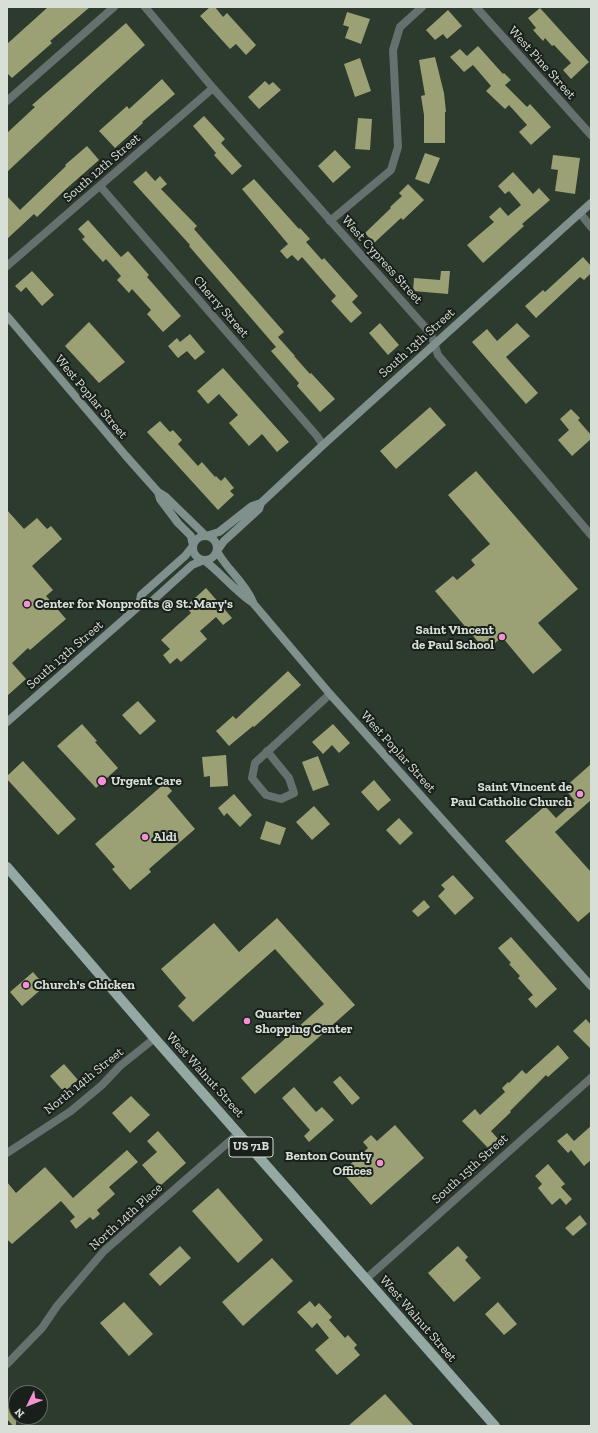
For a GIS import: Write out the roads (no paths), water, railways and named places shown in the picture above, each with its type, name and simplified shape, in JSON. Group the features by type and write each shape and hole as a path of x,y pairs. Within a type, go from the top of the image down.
{"main road":[{"name":"West Walnut Street","path":"7,867 495,1426"}],"street":[{"path":"7,101 114,7"},
{"name":"West Cypress Street","path":"145,7 213,88 431,334 438,355 591,535"},
{"path":"330,221 390,170 398,147 393,50 400,27 422,7"},
{"name":"West Pine Street","path":"476,7 591,135"},
{"name":"South 12th Street","path":"7,266 213,88"},
{"name":"Cherry Street","path":"100,186 312,430 323,445"},
{"name":"South 13th Street","path":"206,536 219,532 252,506 261,503 323,445 591,203"},
{"path":"580,214 591,227"},
{"name":"West Poplar Street","path":"7,316 158,492 166,497 206,536"},
{"name":"West Poplar Street","path":"158,492 160,499 178,523 191,536 193,546"},
{"name":"South 13th Street","path":"217,551 224,541 259,509 261,503"},
{"path":"206,536 210,537 216,543 217,551 212,558 204,560 200,559 194,554 193,546 196,539 206,536"},
{"name":"South 13th Street","path":"139,606 141,595 185,556 193,546"},
{"name":"West Poplar Street","path":"217,551 221,560 248,591 253,603"},
{"name":"South 13th Street","path":"7,722 139,606 150,603 192,565 204,560"},
{"name":"West Poplar Street","path":"204,560 215,568 253,603 330,694 591,986"},
{"path":"267,751 289,778 294,793 281,799 266,795 252,778 255,762 267,751 330,694"},
{"name":"North 14th Street","path":"7,1153 71,1111 102,1085 120,1066 155,1038"},
{"name":"South 15th Street","path":"366,1279 591,1078"},
{"name":"North 14th Place","path":"7,1364 42,1328 57,1306 104,1250 239,1133"}],"place":[{"name":"Center for Nonprofits @ St. Mary's","path":"27,604"},
{"name":"Saint Vincent de Paul School","path":"502,637"},
{"name":"Urgent Care","path":"102,781"},
{"name":"Saint Vincent de Paul Catholic Church","path":"580,794"},
{"name":"Aldi","path":"145,837"},
{"name":"Church's Chicken","path":"26,985"},
{"name":"Quarter Shopping Center","path":"247,1021"},
{"name":"Benton County Offices","path":"380,1163"}]}
